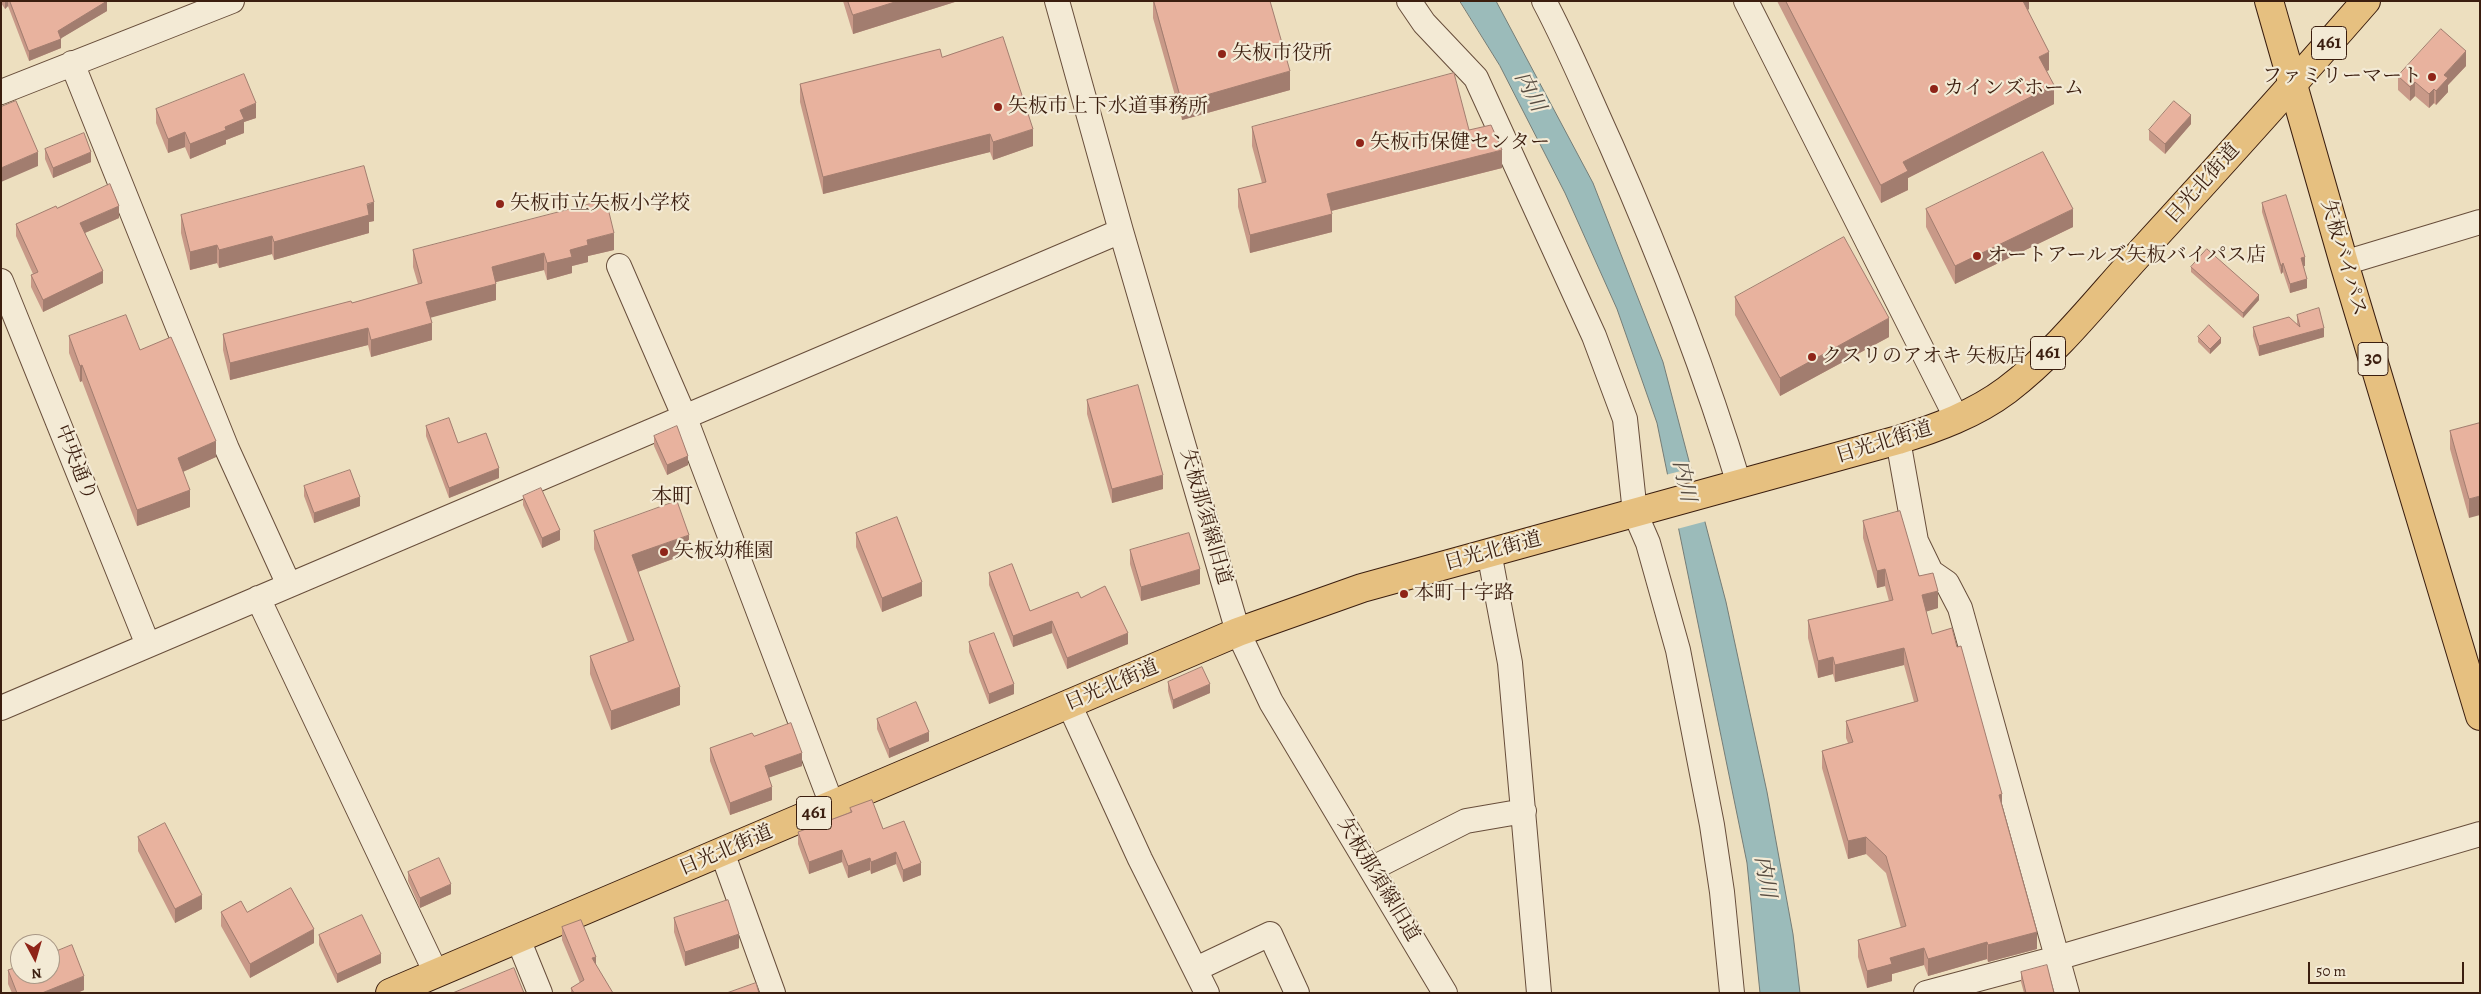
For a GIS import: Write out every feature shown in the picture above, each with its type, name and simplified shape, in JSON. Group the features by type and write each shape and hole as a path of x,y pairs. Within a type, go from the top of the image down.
{"main road":[{"name":"矢板バイパス","path":"2269,1 2344,263 2480,716"},
{"name":"日光北街道","path":"390,993 1238,632 1362,588 1898,440 1956,419 2006,390 2051,350 2293,85 2366,1"}],"street":[{"path":"1,92 232,1"},
{"name":"矢板那須線旧道","path":"1057,1 1121,231 1238,632 1272,702 1445,993"},
{"path":"1409,1 1424,23 1476,78 1594,336 1624,419 1648,543 1680,660 1712,825 1722,892 1732,993"},
{"path":"1544,1 1562,35 1622,170 1675,296 1723,430 1728,487"},
{"path":"1746,1 1956,419"},
{"path":"72,64 227,449 289,585"},
{"path":"2344,263 2480,222"},
{"path":"1,708 1121,231"},
{"path":"619,266 685,418 832,805"},
{"name":"中央通り","path":"1,281 148,645"},
{"path":"1898,440 1916,541 1932,572 1948,583 1960,608 2067,993"},
{"path":"1489,552 1510,663 1539,993"},
{"path":"258,598 436,973"},
{"path":"1069,704 1140,859 1207,993"},
{"path":"1371,869 1466,822 1524,810"},
{"path":"1926,993 2057,958 2480,834"},
{"path":"722,852 773,993"},
{"path":"1196,969 1270,934 1297,993"},
{"path":"518,939 540,993"}],"water":[{"name":"内川","path":"1460,1 1496,1 1593,183 1663,362 1726,602 1767,792 1793,934 1800,993 1760,993 1747,863 1657,423 1617,309 1565,193 1500,66"}],"pier":[{"path":"1693,468 1707,521 1677,529 1665,475"}],"building":[{"path":"10,1 107,1 58,31 61,39 29,51"},
{"path":"848,1 898,1 853,15"},
{"name":"矢板市役所","path":"1154,1 1270,1 1290,71 1182,102"},
{"name":"カインズホーム","path":"1786,1 2023,1 2049,52 2039,57 2054,85 1903,162 1908,171 1881,185"},
{"path":"2441,29 2466,51 2444,75 2448,78 2436,91 2434,89 2429,94 2415,82 2410,87 2398,76"},
{"path":"1003,37 1033,129 993,142 990,134 823,177 800,84 940,49 942,57"},
{"path":"1454,73 1469,130 1491,125 1502,150 1327,194 1332,214 1250,235 1238,189 1266,182 1252,127"},
{"path":"244,74 256,103 240,110 244,119 225,127 226,130 190,144 185,132 168,139 156,109"},
{"path":"16,101 38,152 1,168 1,107"},
{"path":"2174,101 2191,115 2165,144 2149,130"},
{"path":"84,133 91,152 53,168 45,149"},
{"name":"オートアールズ矢板バイパス店","path":"2043,152 2073,209 1955,266 1926,209"},
{"path":"364,166 374,202 367,204 369,215 274,242 272,236 219,250 217,245 190,252 181,215"},
{"path":"110,184 119,206 80,223 103,271 43,300 31,275 38,272 16,224"},
{"path":"2286,195 2305,257 2301,258 2307,279 2290,284 2283,263 2281,266 2262,203"},
{"path":"606,200 614,233 587,240 588,245 570,250 572,257 547,263 544,253 492,267 496,284 426,302 432,323 371,340 368,328 230,363 223,334 351,301 352,303 422,283 413,250"},
{"path":"1844,237 1889,318 1780,378 1735,297"},
{"path":"2207,249 2259,295 2243,313 2191,267"},
{"path":"2319,308 2324,328 2259,346 2253,327 2289,317 2300,327 2297,315"},
{"path":"126,315 140,350 171,337 216,441 178,458 190,490 137,510 82,365 80,366 69,336"},
{"path":"2209,325 2221,338 2210,349 2198,337"},
{"path":"1138,385 1163,475 1112,489 1087,400"},
{"path":"449,418 458,443 486,433 499,468 449,488 426,426"},
{"path":"2480,423 2480,496 2469,499 2450,431"},
{"path":"677,426 688,456 667,465 654,436"},
{"path":"350,470 360,497 314,513 304,486"},
{"path":"541,488 560,530 542,538 523,496"},
{"path":"677,501 689,535 632,555 680,687 611,711 590,656 634,640 594,531"},
{"path":"1900,511 1919,576 1933,573 1938,591 1922,595 1932,634 1952,628 1957,647 1961,646 2002,794 1999,795 2037,932 1988,945 1987,942 1928,959 1924,948 1890,958 1892,964 1867,971 1858,940 1906,926 1886,856 1866,837 1848,841 1822,751 1853,742 1846,721 1918,701 1904,648 1835,665 1833,657 1818,661 1808,620 1893,600 1885,569 1877,571 1863,521"},
{"path":"897,517 922,582 882,598 856,533"},
{"path":"1189,533 1200,569 1141,587 1130,550"},
{"path":"1012,564 1030,611 1078,592 1081,598 1105,586 1128,633 1067,658 1052,621 1013,636 989,573"},
{"path":"994,633 1014,684 989,694 969,642"},
{"path":"1202,667 1210,684 1173,700 1168,682"},
{"path":"916,702 929,732 889,749 877,719"},
{"path":"791,723 802,753 765,766 772,787 730,803 710,748 752,733 754,736"},
{"path":"872,800 883,829 904,821 921,863 903,870 896,852 871,862 870,858 848,866 842,850 809,862 798,832 852,812 850,808"},
{"path":"165,823 202,895 175,909 138,837"},
{"path":"439,858 451,884 420,898 408,872"},
{"path":"291,888 314,929 250,964 221,912 241,901 247,912"},
{"path":"728,900 739,934 685,952 674,918"},
{"path":"362,915 381,954 337,974 319,935"},
{"path":"581,920 596,957 592,958 613,993 574,993 571,988 584,980 562,927"},
{"path":"72,945 84,976 42,993 17,993 13,984 60,984 60,950"},
{"path":"2047,965 2054,993 2026,993 2021,972"},
{"path":"514,968 524,993 453,993"},
{"path":"756,983 759,993 727,993"}],"place":[{"name":"矢板市役所","path":"1222,54"},
{"name":"ファミリーマート","path":"2432,77"},
{"name":"カインズホーム","path":"1934,89"},
{"name":"矢板市上下水道事務所","path":"998,107"},
{"name":"矢板市保健センター","path":"1360,143"},
{"name":"矢板市立矢板小学校","path":"500,204"},
{"name":"オートアールズ矢板バイパス店","path":"1977,256"},
{"name":"クスリのアオキ 矢板店","path":"1812,357"},
{"name":"矢板幼稚園","path":"664,552"},
{"name":"本町十字路","path":"1404,594"}],"district":[{"name":"本町","path":"672,498"}]}
